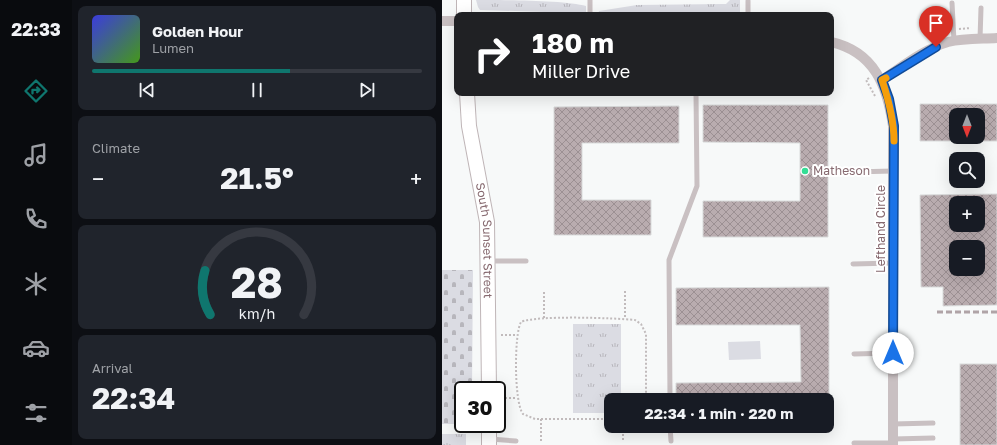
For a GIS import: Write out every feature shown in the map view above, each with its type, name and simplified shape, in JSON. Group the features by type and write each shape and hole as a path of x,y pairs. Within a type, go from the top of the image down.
{"street":[{"path":"464,0 464,12"},
{"path":"442,21 454,21"},
{"path":"882,80 936,47 954,41 997,38"},
{"name":"Lefthand Circle","path":"834,43 855,52 871,66 882,80 889,99 894,126 893,442"},
{"name":"South Sunset Street","path":"467,96 469,126 487,222 489,381"}],"lane":[{"path":"590,0 590,12"},
{"path":"748,1 748,12"},
{"path":"952,3 954,41"},
{"path":"980,38 982,8"},
{"path":"670,393 669,260 697,186 696,96"},
{"path":"853,172 893,171"},
{"path":"488,261 526,261"},
{"path":"853,264 893,263"},
{"path":"854,354 893,353"},
{"path":"893,424 933,423"},
{"path":"670,433 670,442"},
{"path":"854,443 893,442 933,438"},
{"path":"489,442 516,441"}],"path":[{"path":"625,291 625,319"},
{"path":"544,292 544,318"},
{"path":"604,419 541,419 528,417 523,414 520,410 517,398 516,335 521,322 526,319 544,318 635,320 641,324 646,334 646,393"},
{"path":"500,335 516,335"},
{"path":"506,398 517,398"},
{"path":"541,419 541,441"},
{"path":"623,433 623,442"}],"green space":[{"path":"476,0 533,1 577,4 586,6 586,12 480,10"},
{"path":"730,0 740,0 740,12 599,12 637,5 726,4"},
{"path":"442,270 473,270 472,381 454,381 454,424 442,424"},
{"path":"573,324 621,324 621,393 604,393 604,413 573,413"},
{"path":"760,341 761,359 729,360 728,342"},
{"path":"442,434 466,434 466,445 442,445"}],"building":[{"path":"920,104 997,104 997,141 985,141 985,108 949,108 949,141 920,141"},
{"name":"Matheson","path":"703,105 828,105 828,237 703,237 703,201 800,201 800,143 703,142"},
{"path":"679,106 679,143 582,143 582,200 651,200 651,235 554,235 554,107"},
{"path":"997,194 997,305 943,306 943,287 921,287 920,195"},
{"path":"829,287 829,393 676,393 676,383 801,382 800,325 676,325 676,288"},
{"path":"960,364 997,364 997,445 960,445"}],"railway":[{"path":"937,312 997,312"}],"slow traffic":[{"path":"886,78 882,80 889,99 894,126 894,141"}],"place":[{"name":"Matheson","path":"805,171"}],"route":[{"path":"893,353 894,126 889,99 882,80 912,60 936,47"}]}
